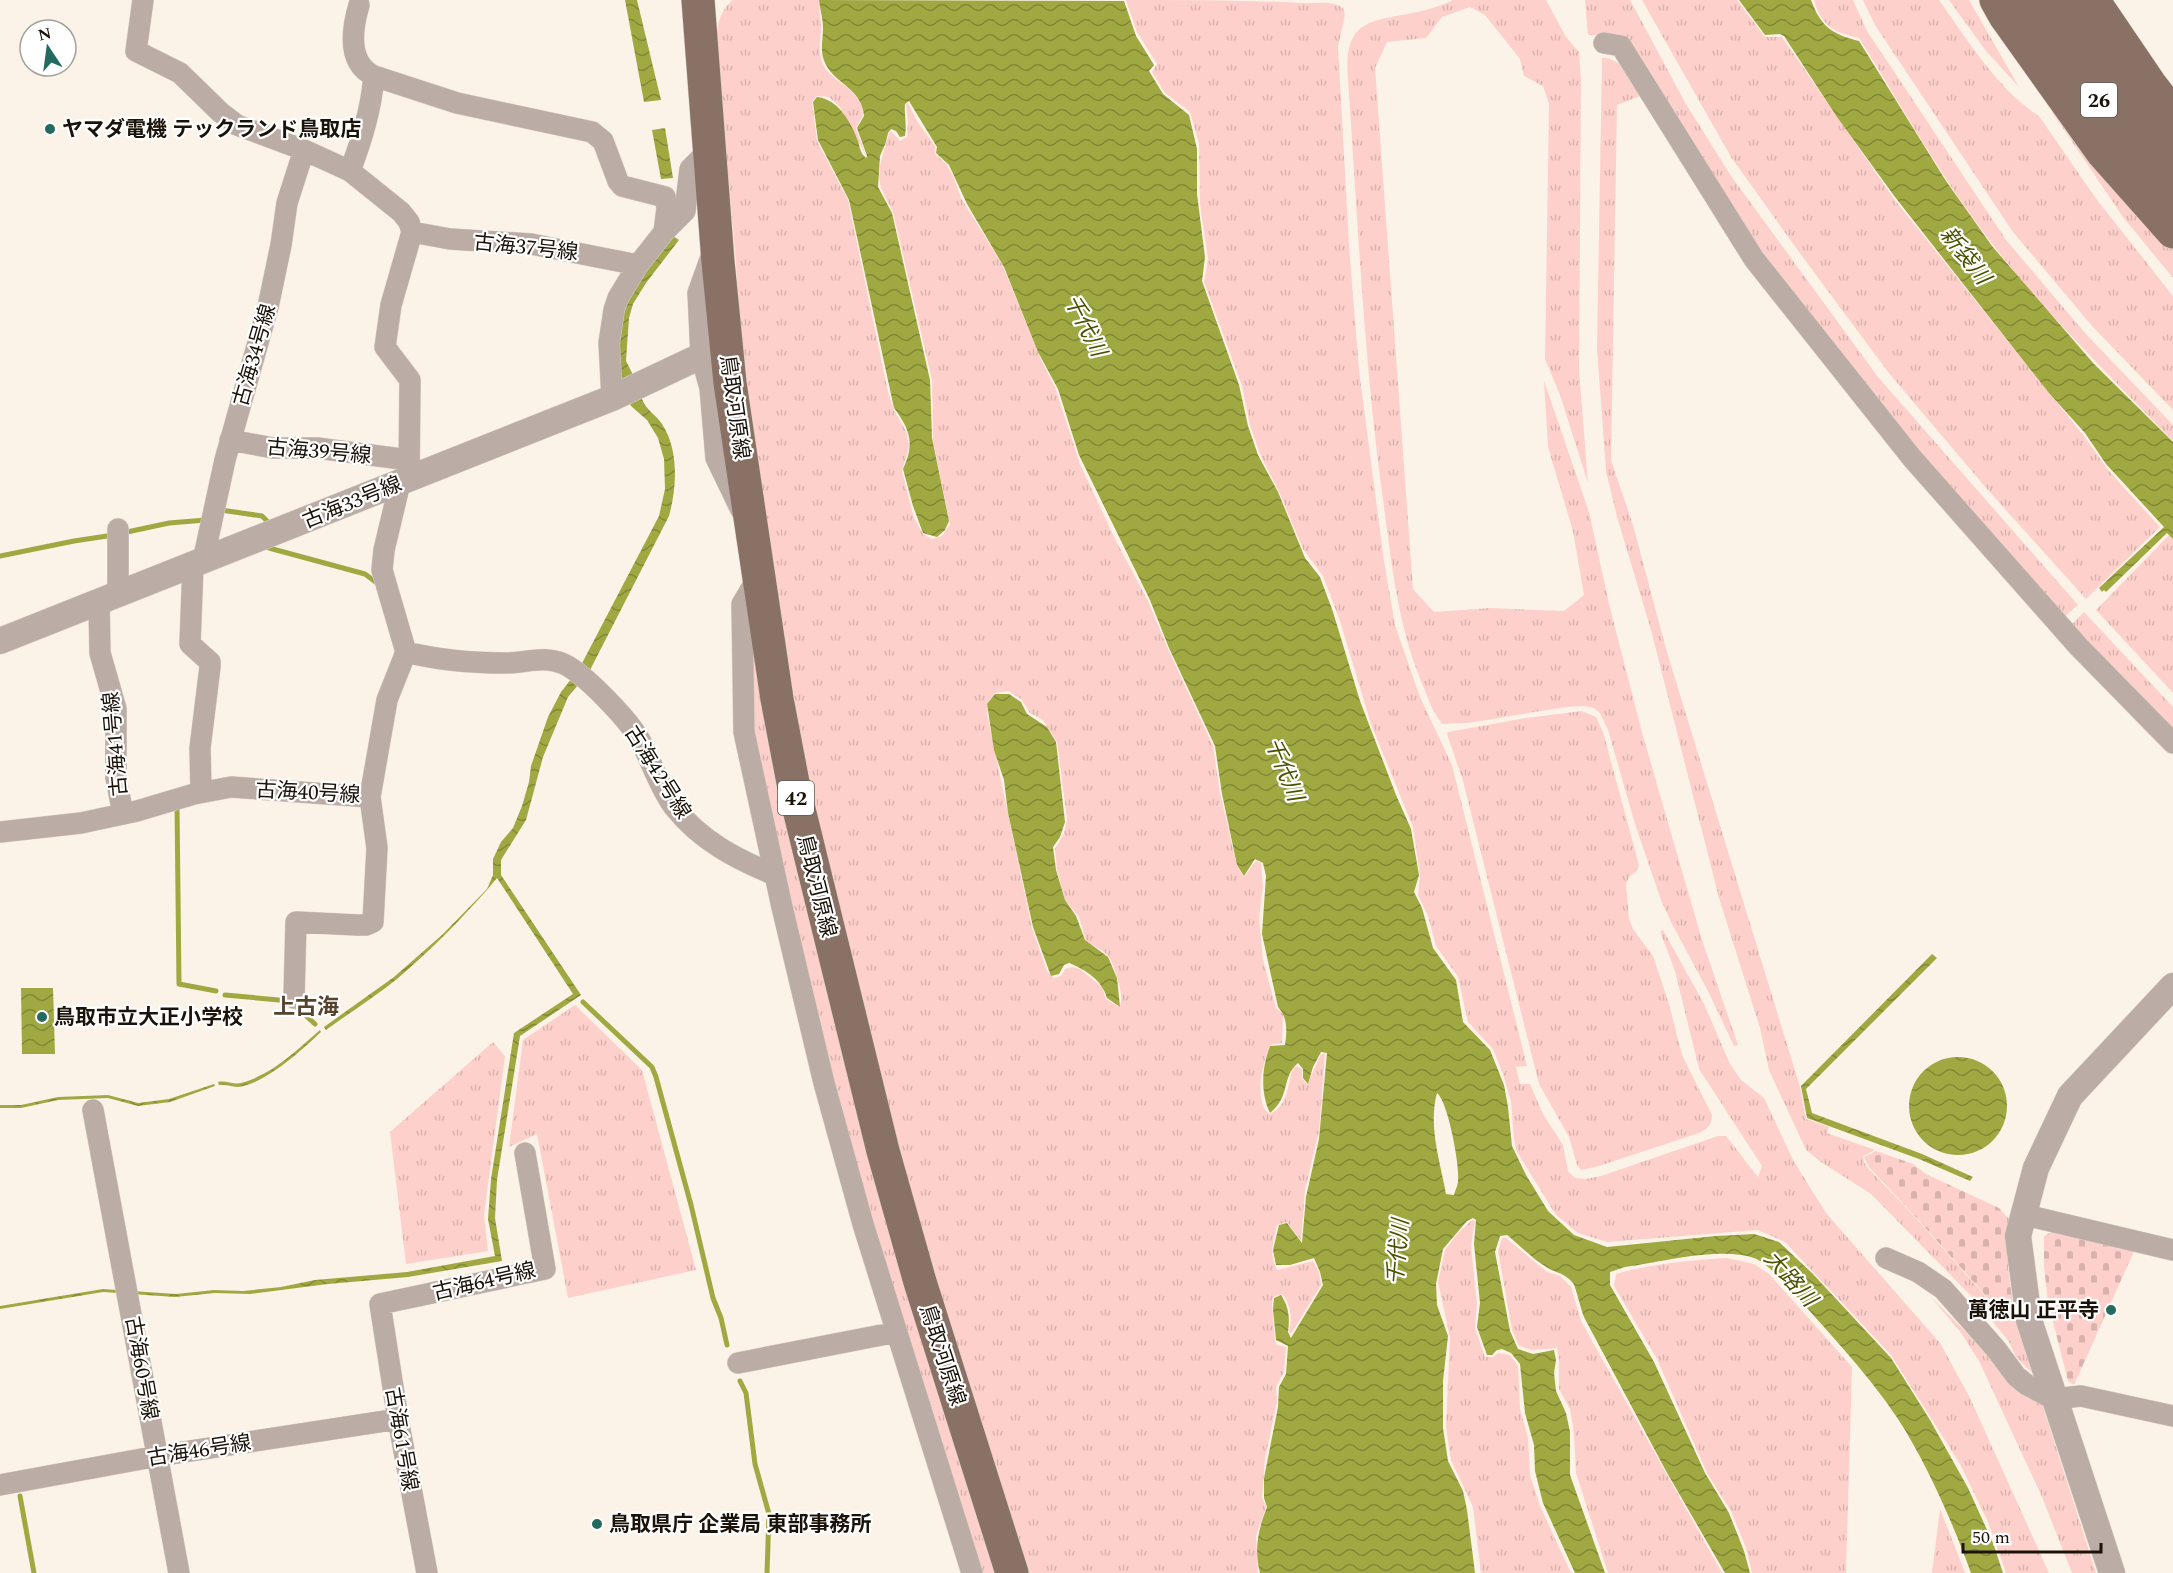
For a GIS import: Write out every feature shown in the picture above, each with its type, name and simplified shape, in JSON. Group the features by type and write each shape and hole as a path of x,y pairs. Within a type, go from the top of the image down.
{"main road":[{"name":"鳥取河原線","path":"698,0 730,383 758,577 795,793 883,1151 920,1282 1012,1573"},
{"path":"1996,0 2102,152 2173,232"},
{"name":"26","path":"2030,0 2110,116 2173,195"},
{"name":"26","path":"2061,0 2138,112 2173,156"},
{"path":"2093,0 2173,114"}],"street":[{"path":"143,0 136,51 180,73 220,112 237,125 304,150 350,171 401,212 409,222 412,232 391,305 385,347 410,380 406,474 384,550 382,570 406,651"},
{"path":"359,5 353,30 355,53 366,72 457,103 592,132 603,141 622,186 665,197 667,208 664,232"},
{"path":"1604,43 1621,46 1754,259 1912,458 2078,646 2173,743"},
{"path":"350,171 365,132 374,76"},
{"path":"612,398 609,343 618,298 638,265 664,232 685,211 690,169 710,149"},
{"name":"古海34号線","path":"201,792 200,748 210,662 190,644 198,563 268,307 287,203 304,150"},
{"name":"古海37号線","path":"412,232 450,240 531,244 638,265"},
{"path":"717,242 698,293 701,356 710,388 716,458 753,532"},
{"name":"古海33号線","path":"0,641 198,563 406,474 612,398 701,356"},
{"name":"古海39号線","path":"230,440 273,448 317,448 406,474"},
{"name":"古海41号線","path":"118,529 100,653 116,709 116,778 123,814"},
{"path":"758,577 742,604 744,732 824,1083 863,1224 972,1573"},
{"name":"古海40号線","path":"0,832 81,823 201,792 231,787 370,797 387,700 406,651"},
{"name":"古海42号線","path":"406,651 437,659 507,663 547,659 573,669 591,683 628,723 639,738 672,804 700,834 746,863 775,875"},
{"path":"294,998 296,922 357,925 373,922 377,848 370,797"},
{"path":"2112,1573 2029,1320 2018,1236 2036,1168 2070,1096 2173,986"},
{"name":"古海60号線","path":"93,1110 179,1573"},
{"name":"古海64号線","path":"380,1304 545,1269 525,1153"},
{"path":"2025,1215 2173,1250"},
{"path":"1886,1258 1918,1272 1943,1289 1996,1349 2016,1376 2027,1385 2054,1399 2081,1396 2173,1416"},
{"name":"古海61号線","path":"380,1304 398,1419 427,1573"},
{"path":"738,1363 897,1332"},
{"name":"古海46号線","path":"0,1485 158,1456 398,1419"}],"green space":[{"path":"733,0 819,0 820,52 824,66 860,102 862,117 856,129 866,156 840,107 829,97 817,96 812,102 817,141 848,200 888,392 894,410 907,433 909,447 902,471 914,518 923,534 932,539 942,536 950,524 933,441 932,380 893,212 882,190 879,176 889,133 891,131 900,141 907,137 906,104 908,103 917,121 935,146 935,154 947,165 961,198 1002,264 1042,362 1055,387 1080,464 1115,539 1148,601 1213,746 1220,793 1237,866 1244,877 1256,861 1261,863 1263,886 1259,918 1263,960 1276,1008 1283,1014 1282,1043 1270,1045 1261,1081 1261,1100 1269,1114 1280,1107 1283,1102 1292,1070 1296,1066 1302,1069 1302,1078 1307,1085 1321,1054 1325,1054 1319,1131 1305,1190 1301,1240 1287,1222 1277,1225 1273,1243 1272,1253 1277,1270 1313,1261 1319,1272 1321,1285 1291,1334 1288,1303 1282,1294 1273,1297 1275,1341 1277,1345 1286,1347 1284,1372 1276,1387 1277,1402 1265,1459 1262,1497 1266,1507 1256,1536 1258,1573 1027,1573 949,1325 881,1085 807,776 740,344 736,262 716,45 719,20","holes":["1009,691 1022,700 1030,713 1043,720 1057,742 1067,819 1064,833 1055,849 1057,870 1065,900 1079,917 1086,941 1109,957 1117,975 1121,997 1119,1007 1106,999 1102,987 1080,969 1072,967 1065,969 1061,975 1054,978 1047,971 1032,928 987,714 987,704 995,693"]},
{"path":"1126,0 1323,3 1343,8 1345,15 1338,46 1349,246 1359,370 1384,561 1395,625 1420,697 1452,765 1527,1066 1516,1067 1520,1084 1530,1084 1543,1114 1563,1145 1568,1171 1575,1178 1586,1179 1601,1176 1718,1136 1726,1136 1758,1177 1762,1166 1699,1069 1675,971 1660,931 1663,930 1704,1004 1730,1064 1741,1080 1764,1098 1793,1160 1826,1213 1940,1343 1970,1398 2049,1573 2006,1573 1988,1522 1960,1464 1891,1355 1785,1242 1758,1230 1607,1242 1578,1233 1556,1215 1517,1152 1511,1101 1503,1074 1493,1049 1468,1022 1458,977 1436,946 1428,916 1418,895 1420,875 1413,827 1371,724 1340,621 1323,576 1303,549 1260,454 1250,425 1242,386 1204,282 1208,258 1200,205 1199,144 1190,112 1165,93 1152,72 1157,64 1137,32"},
{"path":"1453,0 1546,0 1566,37 1579,52 1581,80 1579,370 1588,483 1560,395 1545,359 1549,104 1543,86 1524,76 1520,59 1485,15 1470,7 1442,17 1426,38 1387,42 1375,68 1413,589 1434,612 1490,608 1564,611 1584,595 1573,531 1548,447 1544,381 1589,512 1610,608 1643,736 1702,940 1738,1045 1734,1046 1661,900 1635,824 1608,730 1600,713 1594,708 1584,706 1566,707 1468,723 1443,724 1430,703 1415,666 1402,622 1371,401 1348,55 1353,38 1362,27 1375,21 1431,8"},
{"path":"1585,0 1630,0 1686,104 1731,176 1878,377 2078,605 2062,619 2004,556 1762,257 1620,35 1588,35"},
{"path":"1642,0 1737,0 1765,37 1782,37 1894,199 2084,436 2108,470 2160,527 2086,599 1987,489 1888,372 1799,252 1731,157"},
{"path":"1814,0 1853,0 1867,31 2006,240 2085,333 2173,425 2173,441 2081,346 2015,272 1958,196 1859,38 1843,34 1830,27 1821,16"},
{"path":"1863,0 1939,0 1997,78 2010,93 2039,116 2097,200 2173,296 2173,410 2092,326 2013,232 1875,25"},
{"path":"1949,0 1969,0 2019,87 1986,51"},
{"path":"1602,58 1616,61 1626,71 1640,96 1617,105 1611,460 1633,525 1666,649 1800,1087 1806,1119 1829,1127 1827,1133 1875,1150 1863,1156 1867,1167 2006,1319 2012,1318 2014,1312 2032,1373 2016,1357 2009,1342 1978,1303 1871,1194 1806,1150 1769,1070 1760,1028 1719,898 1651,630 1617,517 1606,471 1597,348"},
{"path":"2057,109 2173,250 2173,278 2123,217 2052,112"},
{"path":"2169,535 2173,539 2173,693 2096,610"},
{"path":"745,604 792,849 840,1044 998,1573 975,1573 865,1219 747,735"},
{"path":"2084,612 2173,707 2173,731 2070,626"},
{"path":"1582,711 1596,717 1603,732 1639,865 1626,884 1629,919 1633,929 1653,956 1669,1004 1682,1055 1712,1115 1708,1126 1699,1133 1581,1170 1577,1165 1569,1137 1539,1084 1463,781 1447,734 1526,718"},
{"path":"575,1005 642,1070 696,1270 568,1298 537,1134 509,1147 523,1040"},
{"path":"493,1042 505,1056 484,1215 488,1251 406,1264 390,1132"},
{"name":"萬徳山 正平寺","path":"1876,1151 1913,1164 1926,1174 1999,1208 2009,1219 2008,1268 2014,1312 2012,1317 2006,1318 2002,1314 1868,1166 1864,1157"},
{"path":"1472,1220 1475,1221 1471,1246 1477,1303 1475,1328 1485,1357 1493,1357 1498,1353 1510,1355 1518,1366 1520,1409 1528,1438 1530,1475 1540,1506 1571,1573 1481,1573 1473,1507 1451,1460 1446,1427 1450,1337 1438,1282 1445,1250"},
{"name":"萬徳山 正平寺","path":"2053,1231 2135,1249 2074,1385 2068,1381 2048,1302 2044,1266 2044,1236"},
{"path":"1502,1238 1506,1238 1547,1272 1560,1276 1571,1287 1581,1321 1722,1573 1608,1573 1576,1473 1574,1432 1570,1409 1559,1389 1557,1348 1533,1350 1519,1346 1512,1330 1498,1251"},
{"path":"1727,1258 1754,1264 1769,1274 1852,1367 1846,1573 1752,1573 1746,1548 1731,1511 1707,1473 1657,1359 1614,1286 1616,1274 1671,1263"},
{"path":"1930,1296 1987,1353 2027,1398 2041,1400 2096,1573 2072,1573 2042,1497 1980,1363 1962,1334"},
{"path":"1940,1509 1964,1570 1965,1573 1932,1573"}],"water":[{"path":"625,0 637,0 661,100 644,102"},
{"path":"819,0 1124,1 1136,36 1154,65 1149,71 1163,94 1189,115 1197,149 1197,194 1205,257 1202,281 1239,385 1248,426 1258,455 1278,492 1305,558 1320,577 1333,612 1360,701 1411,829 1419,875 1414,892 1422,908 1433,948 1456,980 1463,1022 1490,1050 1504,1085 1512,1146 1526,1175 1548,1211 1574,1235 1607,1247 1754,1234 1779,1242 1812,1273 1891,1358 1930,1420 1968,1488 1993,1543 2003,1573 1971,1573 1939,1494 1898,1419 1843,1348 1766,1265 1754,1258 1740,1255 1708,1254 1625,1267 1610,1272 1610,1285 1654,1362 1705,1473 1729,1513 1744,1551 1750,1573 1725,1573 1666,1471 1585,1319 1573,1283 1537,1261 1507,1235 1500,1236 1495,1252 1510,1331 1518,1349 1533,1354 1554,1350 1556,1391 1566,1413 1570,1432 1570,1475 1605,1573 1575,1573 1543,1503 1535,1471 1534,1445 1525,1413 1520,1364 1511,1353 1502,1349 1492,1355 1487,1355 1477,1327 1480,1303 1474,1244 1476,1220 1473,1218 1467,1221 1443,1249 1436,1284 1437,1305 1448,1336 1443,1381 1443,1428 1448,1461 1463,1491 1475,1573 1260,1573 1257,1556 1258,1540 1267,1507 1264,1498 1264,1478 1278,1407 1279,1387 1286,1374 1288,1346 1276,1340 1274,1298 1281,1295 1286,1304 1289,1317 1288,1332 1291,1338 1323,1285 1314,1258 1290,1265 1276,1265 1273,1250 1279,1225 1287,1223 1302,1243 1306,1197 1319,1139 1327,1053 1321,1052 1308,1084 1303,1078 1303,1069 1298,1063 1293,1068 1281,1100 1270,1113 1263,1088 1265,1062 1270,1046 1285,1045 1286,1030 1284,1016 1278,1007 1262,934 1266,876 1263,863 1255,859 1244,876 1237,865 1222,794 1215,746 1169,648 1150,600 1079,455 1058,389 1038,352 1004,267 967,204 949,165 936,153 937,147 909,101 905,104 905,136 900,137 896,131 891,129 888,133 880,156 878,187 892,213 930,380 932,438 949,521 945,530 937,537 923,533 903,469 909,452 909,437 904,423 894,408 849,200 818,140 813,102 817,97 831,102 843,113 855,134 861,152 866,158 867,156 857,128 864,116 859,99 836,78 824,60 823,25","holes":["1437,1093 1449,1120 1457,1162 1458,1183 1454,1195 1446,1194 1434,1131"]},
{"name":"新袋川","path":"1739,0 1811,0 1823,23 1835,32 1859,41 1946,181 1992,246 2094,364 2173,442 2173,539 2167,533 2106,592 2104,590 2102,592 2099,588 2164,527 2106,464 2085,433 2049,393 1895,197 1837,117 1784,36 1765,35"},
{"path":"665,128 673,178 661,179 652,130"},
{"path":"670,234 679,240 633,304 629,318 626,361 643,395 644,403 668,434 675,469 674,493 669,516 589,672 568,697 543,757 526,820 501,860 501,875 581,995 520,1036 497,1180 495,1218 502,1261 408,1277 250,1294 215,1293 175,1297 103,1292 0,1309 0,1306 103,1289 176,1294 214,1290 243,1291 315,1280 407,1272 495,1256 488,1219 491,1179 514,1033 573,994 497,878 474,905 397,979 326,1030 324,1027 394,977 443,934 487,889 493,875 493,859 501,842 513,828 522,806 531,766 548,717 561,692 579,669 659,516 665,489 664,459 658,438 647,420 631,406 620,380 618,312"},
{"path":"995,694 1009,694 1021,702 1027,714 1047,727 1056,742 1065,822 1060,837 1053,847 1056,870 1065,900 1076,916 1085,940 1108,957 1117,978 1120,1007 1107,998 1101,986 1092,976 1069,963 1064,965 1059,974 1051,976 1033,927 1008,813 1004,780 994,750 987,704"},
{"path":"1932,954 1937,958 1806,1089 1812,1113 1922,1154 1973,1177 1970,1181 1919,1159 1807,1118 1801,1086"},
{"path":"21,988 53,988 55,1054 22,1054"},
{"path":"320,1030 321,1032 294,1057 260,1080 238,1087 219,1085 218,1082 241,1083 263,1074 274,1068"},
{"path":"1958,1057 1977,1061 1993,1071 2003,1087 2007,1106 2003,1125 1993,1141 1977,1151 1958,1155 1939,1151 1923,1141 1913,1125 1909,1106 1913,1087 1923,1071 1939,1061"},
{"path":"214,1084 215,1086 170,1102 138,1106 108,1098 58,1100 21,1108 0,1108 0,1105 21,1105 58,1097 108,1095 138,1103 169,1099"}],"waterway":[{"path":"221,510 262,516 269,523"},
{"path":"127,532 169,523 206,520"},
{"path":"0,556 107,536"},
{"path":"269,548 365,574 377,583"},
{"path":"177,804 179,984 216,991"},
{"path":"225,995 290,1001 315,1024"},
{"path":"583,1002 652,1067 727,1345"},
{"path":"740,1381 746,1393 755,1464 769,1514 767,1573"},
{"path":"20,1496 34,1573"}],"place":[{"name":"ヤマダ電機 テックランド鳥取店","path":"50,129"},
{"name":"鳥取市立大正小学校","path":"42,1017"},
{"name":"萬徳山 正平寺","path":"2111,1310"},
{"name":"鳥取県庁 企業局 東部事務所","path":"597,1524"}],"district":[{"name":"上古海","path":"306,1006"}],"water label":[{"name":"千代川","path":"1086,325"},
{"name":"千代川","path":"1285,769"},
{"name":"千代川","path":"1397,1252"},
{"name":"大路川","path":"1791,1278"}]}
